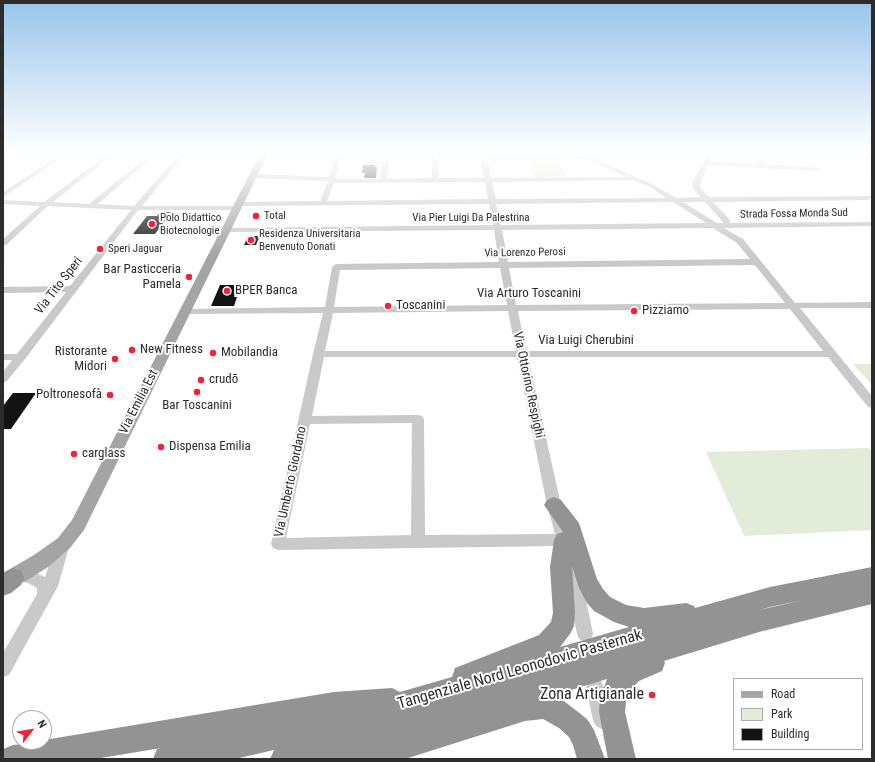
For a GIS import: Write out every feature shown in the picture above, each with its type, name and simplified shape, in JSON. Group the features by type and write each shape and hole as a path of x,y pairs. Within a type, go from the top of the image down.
{"highway":[{"path":"554,505 572,529 587,581 595,596 602,604 616,612 644,619 770,597"},
{"path":"342,759 421,711 474,673 547,643 562,626 564,614 560,568 564,540"},
{"name":"Tangenziale Nord Leonodovic Pasternak","path":"284,759 421,711 770,597 872,576"},
{"name":"Tangenziale Nord Leonodovic Pasternak","path":"167,759 333,724 421,711 759,621 872,594"},
{"path":"622,759 612,712 616,687 623,678 630,672 687,651 759,621"},
{"path":"13,759 334,705 378,701 421,711"},
{"path":"363,759 525,708 543,706 555,710 578,728 585,739 591,759"},
{"path":"3,750 196,729"}],"main road":[{"name":"Via Emilia Est","path":"8,581 41,561 64,543 78,525 248,188"}],"street":[{"path":"3,196 15,188"},
{"path":"3,243 46,204 67,188"},
{"path":"90,206 112,188"},
{"name":"Via Tito Speri","path":"3,379 154,188"},
{"path":"323,203 329,188"},
{"name":"Via Ottorino Respighi","path":"489,188 503,264 554,505 574,580 585,634"},
{"path":"654,188 740,240 872,404"},
{"path":"697,188 727,222"},
{"path":"3,202 136,208 323,203 676,201 868,198"},
{"name":"Strada Fossa Monda Sud","path":"716,226 872,224"},
{"name":"Via Pier Luigi Da Palestrina","path":"226,230 496,229 716,226"},
{"path":"3,232 14,232"},
{"name":"Via Lorenzo Perosi","path":"329,309 336,267 757,262"},
{"path":"3,290 74,289"},
{"name":"Via Arturo Toscanini","path":"186,311 872,305"},
{"name":"Via Umberto Giordano","path":"304,420 418,418 418,541 278,544 304,420 318,354 329,309"},
{"name":"Via Luigi Cherubini","path":"318,354 831,354"},
{"path":"3,357 21,357"},
{"path":"418,541 564,540"},
{"name":"Via Emilia Est","path":"3,669 52,582 64,543"},
{"name":"Via Emilia Est","path":"8,581 30,578 42,583 45,589 45,596"},
{"path":"595,687 611,759"}],"green space":[{"path":"853,364 872,364 872,385"},
{"path":"869,448 872,452 872,530 744,536 706,452"}],"building":[{"name":"Polo Didattico Biotecnologie","path":"160,212 171,212 155,234 133,234 147,216 157,216"},
{"name":"Residenza Universitaria Benvenuto Donati","path":"248,236 260,236 256,245 244,245"},
{"name":"BPER Banca","path":"220,285 239,285 234,297 237,297 234,306 211,306"},
{"path":"13,393 36,393 11,429 3,429 3,406"}],"place":[{"name":"Total","path":"256,216"},
{"name":"Polo Didattico Biotecnologie","path":"152,224"},
{"name":"Residenza Universitaria Benvenuto Donati","path":"251,240"},
{"name":"Speri Jaguar","path":"100,249"},
{"name":"Bar Pasticceria Pamela","path":"189,277"},
{"name":"BPER Banca","path":"227,291"},
{"name":"Toscanini","path":"388,306"},
{"name":"Pizziamo","path":"634,311"},
{"name":"New Fitness","path":"132,350"},
{"name":"Mobilandia","path":"213,353"},
{"name":"Ristorante Midori","path":"115,359"},
{"name":"crudō","path":"201,380"},
{"name":"Bar Toscanini","path":"197,392"},
{"name":"Poltronesofà","path":"110,395"},
{"name":"Dispensa Emilia","path":"161,447"},
{"name":"carglass","path":"74,454"},
{"name":"Zona Artigianale","path":"652,695"}]}
